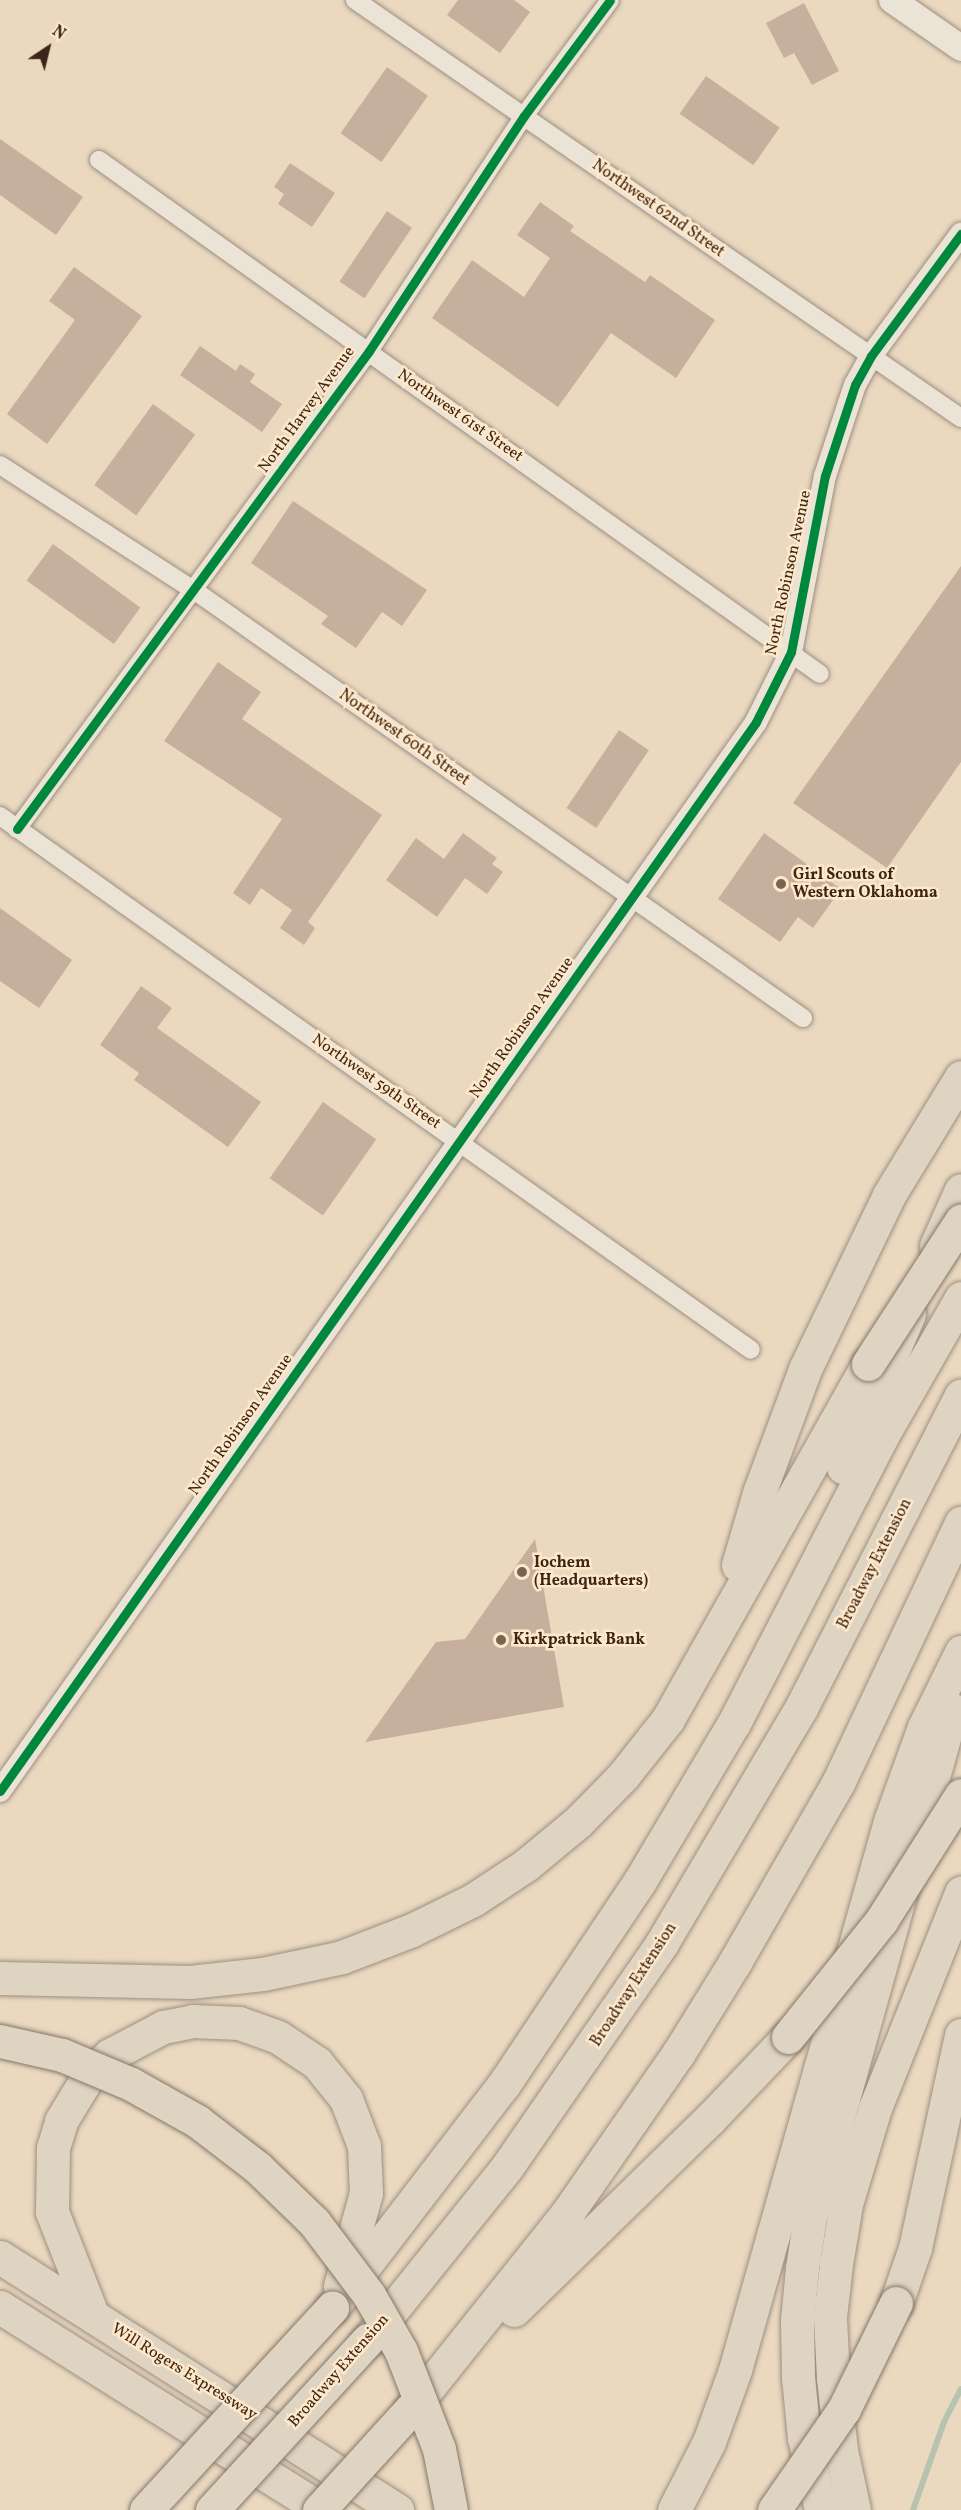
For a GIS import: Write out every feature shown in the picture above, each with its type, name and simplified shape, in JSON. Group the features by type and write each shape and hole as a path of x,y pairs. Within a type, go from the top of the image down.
{"highway":[{"path":"719,1627 759,1493 805,1370 888,1195 961,1077"},
{"path":"762,1669 825,1508 961,1190"},
{"path":"0,1978 190,1982 264,1974 342,1957 412,1930 472,1900 526,1865 578,1822 623,1776 668,1719 868,1364 961,1221"},
{"path":"146,2510 332,2308 504,2084 578,1977 692,1795 762,1669 882,1436 961,1298"},
{"name":"Broadway Extension","path":"212,2510 368,2340 507,2167 662,1943 801,1708 961,1396"},
{"path":"0,2307 321,2510 411,2409 568,2212 678,2054 724,1981 838,1783 961,1523"},
{"path":"674,2510 709,2442 735,2370 890,1821 924,1727 961,1652"},
{"path":"821,2510 804,2438 798,2377 796,2319 801,2268 810,2217 961,1679"},
{"path":"411,2409 710,2119 788,2037 853,1956 929,1850 961,1796"},
{"path":"854,2510 841,2450 833,2377 830,2317 846,2204 876,2108 961,1893"},
{"path":"92,2314 52,2212 52,2148 61,2121 78,2090 110,2055 163,2027 193,2021 239,2023 278,2037 317,2063 346,2099 364,2146 366,2193 332,2308"},
{"path":"774,2510 844,2409 896,2302 915,2248 961,2035"},
{"path":"0,2041 62,2055 131,2085 197,2121 258,2167 314,2222 369,2295 401,2351 439,2449 451,2510"},
{"name":"Will Rogers Expressway","path":"0,2257 396,2510"},
{"path":"0,2322 34,2328"}],"main road":[{"path":"892,0 961,48"}],"street":[{"name":"Northwest 62nd Street","path":"355,0 961,418"},
{"name":"North Harvey Avenue","path":"17,829 195,591 369,351 524,116 610,0"},
{"name":"Northwest 61st Street","path":"99,160 820,674"},
{"name":"North Robinson Avenue","path":"0,1791 756,722 791,652 825,476 842,415 871,356 961,234"},
{"name":"Northwest 60th Street","path":"0,465 195,591 803,1018"},
{"name":"Northwest 59th Street","path":"0,816 751,1350"}],"building":[{"path":"458,0 514,0 530,12 500,53 447,15"},
{"path":"804,3 839,71 812,85 794,53 784,58 766,23"},
{"path":"387,67 428,96 381,162 341,133"},
{"path":"706,76 780,128 753,165 680,114"},
{"path":"0,139 83,197 56,235 0,195"},
{"path":"290,163 335,193 312,227 278,204 284,194 274,187"},
{"path":"540,202 574,226 570,231 645,282 650,275 715,320 676,378 611,333 558,407 432,318 472,260 524,297 550,258 517,235"},
{"path":"387,211 412,228 364,298 339,281"},
{"path":"74,267 142,316 47,444 7,414 75,320 49,301"},
{"path":"200,346 236,371 240,364 255,374 250,382 282,404 262,432 180,375"},
{"path":"153,404 195,435 136,515 94,485"},
{"path":"293,501 427,590 402,626 382,612 356,648 321,624 328,616 251,563"},
{"path":"53,544 140,607 114,644 27,580"},
{"path":"961,566 961,762 887,868 793,803"},
{"path":"218,662 261,692 242,719 382,815 308,922 315,928 304,945 280,928 292,910 261,888 250,905 233,893 282,819 164,741"},
{"path":"619,730 649,750 596,828 566,808"},
{"path":"463,833 497,858 492,864 503,872 487,894 465,878 437,917 386,880 416,838 444,859"},
{"name":"Girl Scouts of Western Oklahoma","path":"764,833 841,889 813,928 798,917 780,942 718,899"},
{"path":"0,908 72,960 39,1008 0,981"},
{"path":"141,986 172,1008 157,1028 261,1102 228,1147 134,1080 139,1073 100,1045"},
{"path":"323,1102 376,1139 323,1215 270,1178"},
{"name":"Kirkpatrick Bank","path":"535,1539 564,1707 365,1742 436,1642 465,1639"}],"waterway":[{"path":"913,2510 944,2422 961,2389"}],"cycle path":[{"path":"17,829 369,351 524,116 610,0"},
{"path":"0,1791 756,722 791,652 825,476 855,385 871,356 961,234"}],"place":[{"name":"Girl Scouts of Western Oklahoma","path":"781,884"},
{"name":"Iochem (Headquarters)","path":"522,1572"},
{"name":"Kirkpatrick Bank","path":"501,1640"}]}
